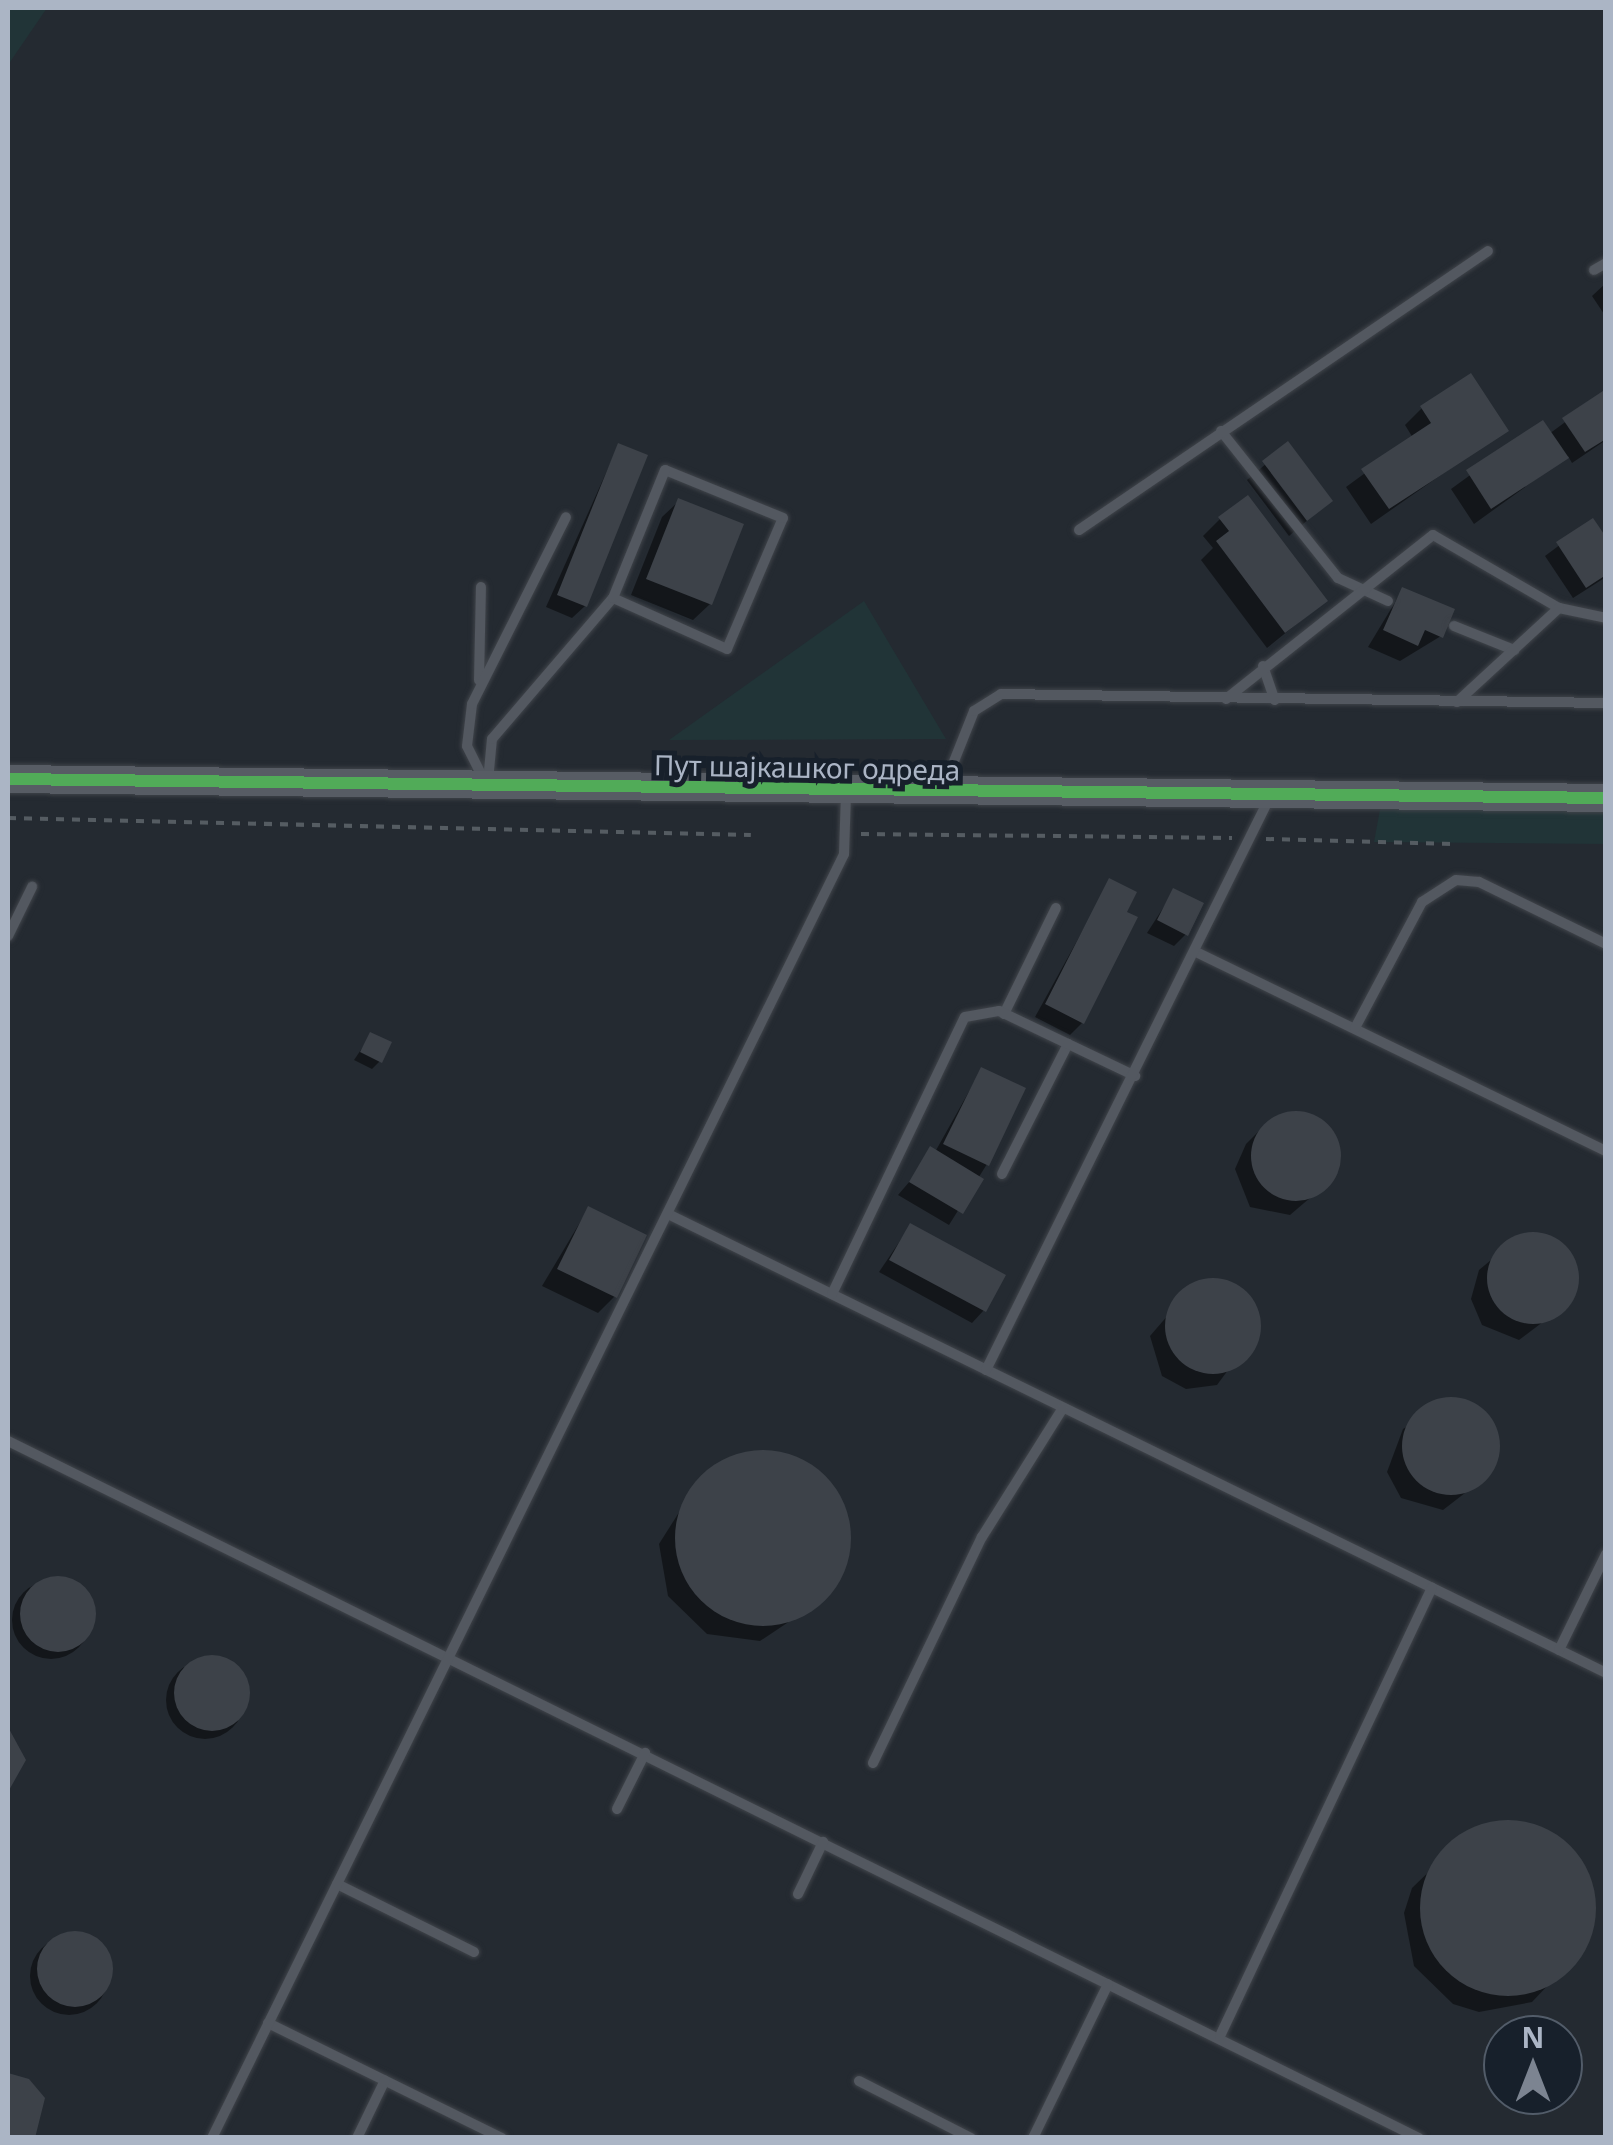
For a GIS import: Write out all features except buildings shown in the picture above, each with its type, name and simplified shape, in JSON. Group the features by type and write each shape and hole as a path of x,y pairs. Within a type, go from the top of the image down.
{"street":[{"name":"Пут шајкашког одреда","path":"8,779 846,793 1606,798"}],"lane":[{"path":"1078,530 1488,251"},
{"path":"1594,270 1606,263"},
{"path":"1221,431 1338,578 1388,602"},
{"path":"488,787 492,739 613,598 665,470 783,518 728,649 613,598"},
{"path":"472,704 566,517"},
{"path":"1226,699 1356,588 1433,535 1559,608 1606,618"},
{"path":"481,587 486,654 472,704 468,746 488,787"},
{"path":"1457,702 1559,608"},
{"path":"1454,626 1514,650"},
{"path":"1263,666 1275,700"},
{"path":"941,794 974,712 1001,694 1606,703"},
{"path":"212,2138 668,1214 846,834 846,793"},
{"path":"986,1370 1198,954 1271,795"},
{"path":"1355,1028 1437,887 1479,882 1606,944"},
{"path":"8,936 32,887"},
{"path":"1004,1014 1056,908"},
{"path":"1198,954 1606,1151"},
{"path":"832,1294 955,1030 981,1009 1004,1014 1135,1076"},
{"path":"1002,1174 1068,1044"},
{"path":"668,1214 1606,1673"},
{"path":"872,1763 982,1537 1064,1408"},
{"path":"8,1442 449,1655 1419,2138"},
{"path":"1559,1650 1606,1554"},
{"path":"1220,2036 1432,1588"},
{"path":"617,1808 645,1753"},
{"path":"798,1894 823,1842"},
{"path":"336,1884 474,1952"},
{"path":"1033,2138 1108,1984"},
{"path":"268,2024 502,2138"},
{"path":"357,2138 385,2080"},
{"path":"859,2081 970,2138"}],"path":[{"path":"8,818 752,835"},
{"path":"846,834 1453,844"}],"green space":[{"path":"8,8 47,8 8,65"},
{"path":"864,601 946,739 669,740"},
{"path":"1381,804 1605,809 1605,844 1374,842"}],"cycle path":[{"path":"8,779 1606,798"}]}
